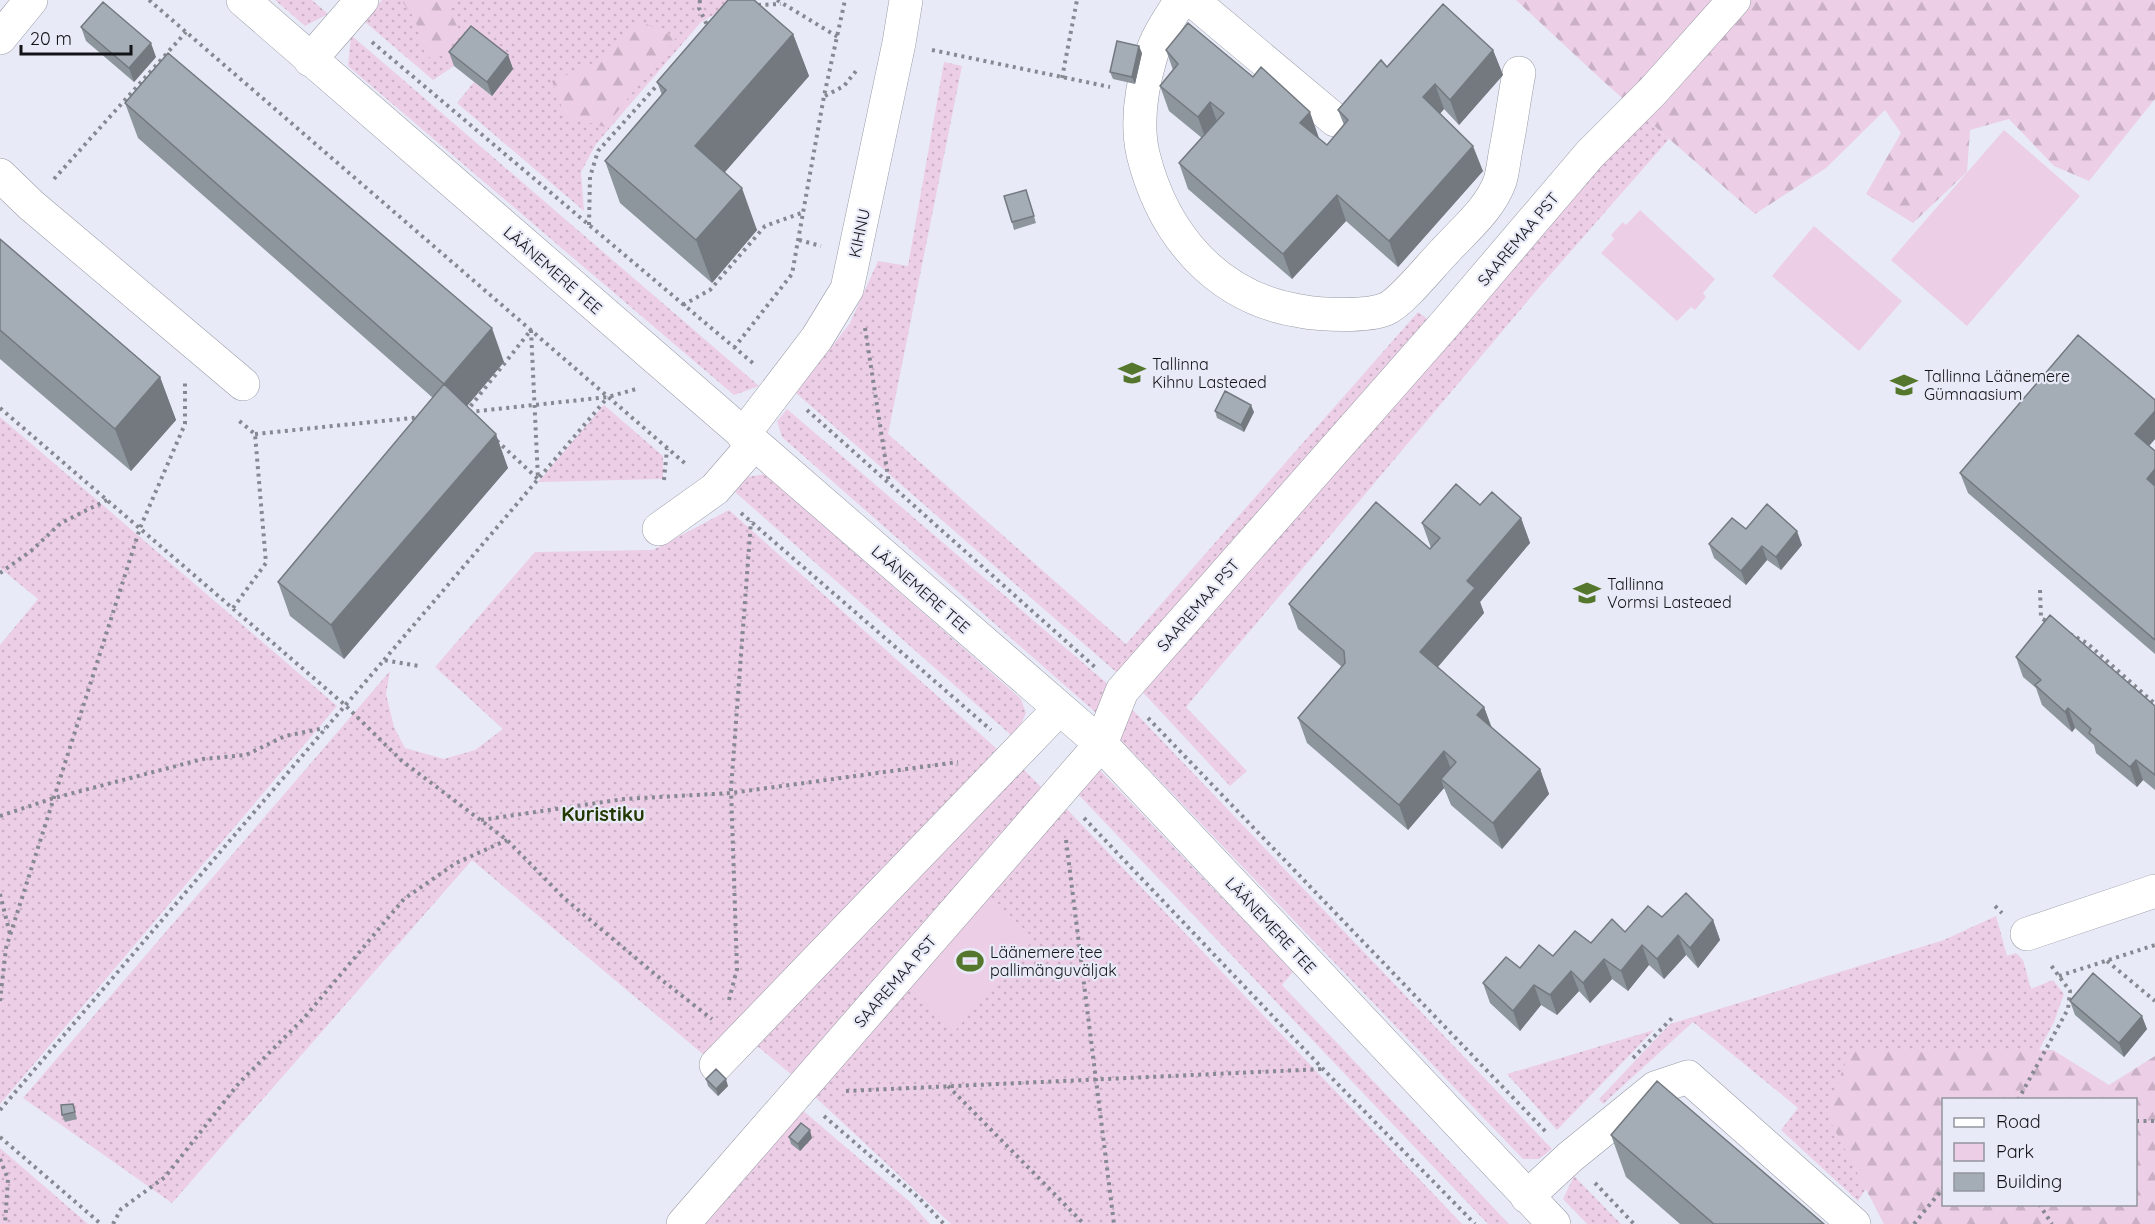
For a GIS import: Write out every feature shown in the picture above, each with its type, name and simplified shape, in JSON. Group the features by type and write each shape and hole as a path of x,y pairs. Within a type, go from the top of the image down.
{"street":[{"path":"0,38 31,0"},
{"name":"LÄÄNEMERE TEE","path":"243,0 1101,744 1554,1224"},
{"name":"KIHNU","path":"659,529 715,489 749,440 780,386 817,338 847,289 906,0"},
{"path":"1181,0 1155,45 1143,94 1140,119 1143,153 1160,203 1180,236 1205,268 1244,294 1279,308 1321,315 1356,314 1386,309 1407,291 1486,207 1500,181 1519,73"},
{"path":"1192,0 1335,120"},
{"name":"SAAREMAA PST","path":"683,1224 1101,744 1122,691 1445,324 1590,154 1653,91 1734,0"},
{"path":"310,60 353,10"},
{"path":"0,174 31,205 243,384"},
{"path":"1407,291 1445,324"},
{"path":"716,1065 731,1033 1018,754 1059,709"},
{"path":"2027,934 2155,891"},
{"path":"1527,1197 1570,1157 1654,1088 1688,1077 1854,1224"}],"path":[{"path":"149,0 1018,754"},
{"path":"700,0 699,8 709,28"},
{"path":"777,0 838,37"},
{"path":"734,348 792,274 824,96 845,0"},
{"path":"1062,78 1077,0"},
{"path":"758,5 781,4"},
{"path":"353,10 589,225 780,386 1122,691 1634,1224"},
{"path":"701,36 718,22"},
{"path":"31,205 186,32"},
{"path":"899,43 1143,94"},
{"path":"589,225 590,177 598,151 661,80"},
{"path":"683,304 710,290 765,226 804,212"},
{"path":"847,289 865,325 890,484"},
{"path":"531,330 538,479"},
{"path":"464,412 531,330"},
{"path":"0,1000 6,948 140,528 185,424 184,336"},
{"path":"233,608 266,562 255,434 226,410 243,384"},
{"path":"464,412 608,397"},
{"path":"0,1110 608,397"},
{"path":"0,408 345,705 402,761 507,840 564,898 668,985 731,1033"},
{"path":"464,412 538,479"},
{"path":"255,434 429,416"},
{"path":"0,573 31,551 61,523 107,500"},
{"path":"731,1033 736,969 732,793 750,521"},
{"path":"2040,590 2042,618 2051,623"},
{"path":"2069,633 2087,643 2155,704"},
{"path":"384,660 419,666"},
{"path":"0,816 54,798 203,759 246,755 285,736 326,728"},
{"path":"481,820 624,799 732,793 961,762"},
{"path":"1060,792 1323,1069 1475,1224"},
{"path":"1060,792 1114,1224"},
{"path":"112,1224 121,1209 165,1177 239,1083 304,1018 404,899 456,862 507,840"},
{"path":"0,894 10,935"},
{"path":"1995,906 2027,934 2070,991 2068,1009 2019,1098"},
{"path":"2059,976 2155,945"},
{"path":"2107,961 2155,1001"},
{"path":"797,1093 1323,1069"},
{"path":"948,1086 1084,1224"},
{"path":"797,1093 920,1199 944,1224"},
{"path":"2137,1121 2155,1121"},
{"path":"0,1137 102,1224"},
{"path":"0,1159 8,1179 5,1224"},
{"path":"1914,1224 1942,1189"},
{"path":"2040,1206 2052,1224"}],"green space":[{"path":"275,0 312,0 328,14 305,26"},
{"path":"382,0 740,0 701,22 596,144 581,172 584,211 457,103 474,82 492,96 476,39 454,66 433,80 364,21"},
{"path":"401,0 452,0 447,6 458,28 448,54 426,58 415,19"},
{"path":"1516,0 2155,0 2155,99 2089,181 2054,166 2009,119 1970,130 1967,172 1913,223 1866,194 1901,133 1885,110 1826,168 1755,214 1604,82"},
{"path":"642,22 676,38 605,127 565,116 552,81 590,65"},
{"path":"351,35 759,386 734,395 348,66"},
{"path":"944,62 962,66 888,434 1126,644 1418,312 1433,323 1123,678 796,393 850,323 878,261 908,266"},
{"path":"1639,113 1669,139 1536,291 1186,707 1247,771 1230,786 1137,686"},
{"path":"2004,130 2080,196 1967,326 1891,260"},
{"path":"1640,210 1715,279 1703,293 1706,297 1695,310 1691,307 1677,321 1601,253 1614,239 1611,235 1623,222 1626,225"},
{"path":"1814,226 1902,301 1859,351 1772,276"},
{"path":"604,405 663,456 663,479 538,482"},
{"path":"787,409 1110,686 1102,718 782,437 777,421"},
{"path":"0,417 337,706 0,1104 0,645 38,599 0,568"},
{"path":"765,474 1021,699 1026,713 1021,724 1011,735 735,492 748,477"},
{"path":"729,510 997,749 704,1055 472,860 172,1203 23,1098 390,671 386,694 394,727 405,748 444,759 475,750 503,729 435,667 535,552 653,550"},
{"path":"1127,704 1552,1149 1539,1159 1523,1159 1119,738"},
{"path":"1095,765 1293,972 1282,985 1509,1224 1488,1224 1074,790"},
{"path":"1023,769 1044,790 793,1076 756,1045"},
{"path":"1062,804 1462,1224 951,1224 811,1093"},
{"name":"Läänemere tee pallimänguväljak","path":"985,891 1034,939 955,1031 906,983"},
{"path":"1996,916 2007,956 2016,953 2023,960 2031,989 2053,980 2064,994 2054,1022 2015,1095 1942,1098 1942,1102 1879,1169 1858,1201 1781,1130 1798,1108 1693,1022 1603,1104 1599,1099 1670,1024 1944,940"},
{"path":"1654,1030 1557,1130 1507,1074"},
{"path":"2053,1050 2109,1085 2155,1056 2155,1224 1884,1224 1826,1113 1850,1051"},
{"path":"800,1108 910,1202 930,1224 699,1224"},
{"path":"0,1148 88,1224 0,1224"},
{"path":"1574,1176 1621,1224 1587,1224 1563,1199"}],"building":[{"path":"728,0 754,0 793,34 695,146 742,188 696,240 605,161 666,90 657,82"},
{"path":"103,2 151,43 129,68 81,27"},
{"path":"1443,4 1493,50 1450,100 1435,84 1423,97 1473,146 1389,241 1337,195 1283,254 1179,163 1224,113 1210,102 1198,117 1160,86 1178,64 1166,50 1188,23 1253,77 1261,67 1310,112 1300,123 1327,145 1348,120 1338,110 1381,60 1387,67"},
{"path":"471,26 508,55 487,82 449,52"},
{"path":"1117,41 1139,46 1132,77 1110,72"},
{"path":"168,53 492,328 444,384 125,103"},
{"path":"1026,190 1034,216 1012,222 1004,196"},
{"path":"0,239 160,377 115,429 0,330"},
{"path":"2078,335 2155,400 2155,411 2135,434 2155,451 2155,469 2147,479 2155,486 2155,640 1960,473"},
{"path":"444,384 496,434 331,625 278,582"},
{"path":"1225,391 1251,405 1241,425 1215,411"},
{"path":"1456,484 1480,505 1492,492 1521,518 1467,581 1475,588 1420,652 1484,707 1477,715 1540,769 1493,823 1441,779 1456,762 1444,751 1399,805 1298,718 1345,663 1344,651 1289,604 1376,502 1430,549 1440,538 1422,523"},
{"path":"1767,504 1797,531 1776,557 1762,546 1741,571 1709,544 1732,518 1746,529"},
{"path":"2050,615 2155,706 2155,775 2136,760 2130,767 2089,733 2091,729 2068,708 2065,712 2035,685 2041,680 2016,657"},
{"path":"1686,893 1713,920 1690,948 1678,935 1657,959 1642,945 1621,971 1604,959 1583,983 1571,971 1550,995 1534,985 1513,1011 1483,983 1506,957 1520,968 1539,945 1553,956 1575,931 1591,943 1612,919 1625,932 1648,906 1662,917"},
{"path":"2093,973 2142,1016 2119,1043 2070,1001"},
{"path":"716,1069 726,1079 716,1089 706,1079"},
{"path":"1657,1081 1824,1224 1714,1224 1611,1135"},
{"path":"73,1104 75,1112 62,1115 61,1105"},
{"path":"801,1123 810,1130 798,1144 789,1137"}],"place":[{"name":"Tallinna Kihnu Lasteaed","path":"1132,373"},
{"name":"Tallinna Läänemere Gümnaasium","path":"1904,385"},
{"name":"Tallinna Vormsi Lasteaed","path":"1587,593"},
{"name":"Läänemere tee pallimänguväljak","path":"970,961"}],"district":[{"name":"Kuristiku","path":"603,813"}]}
